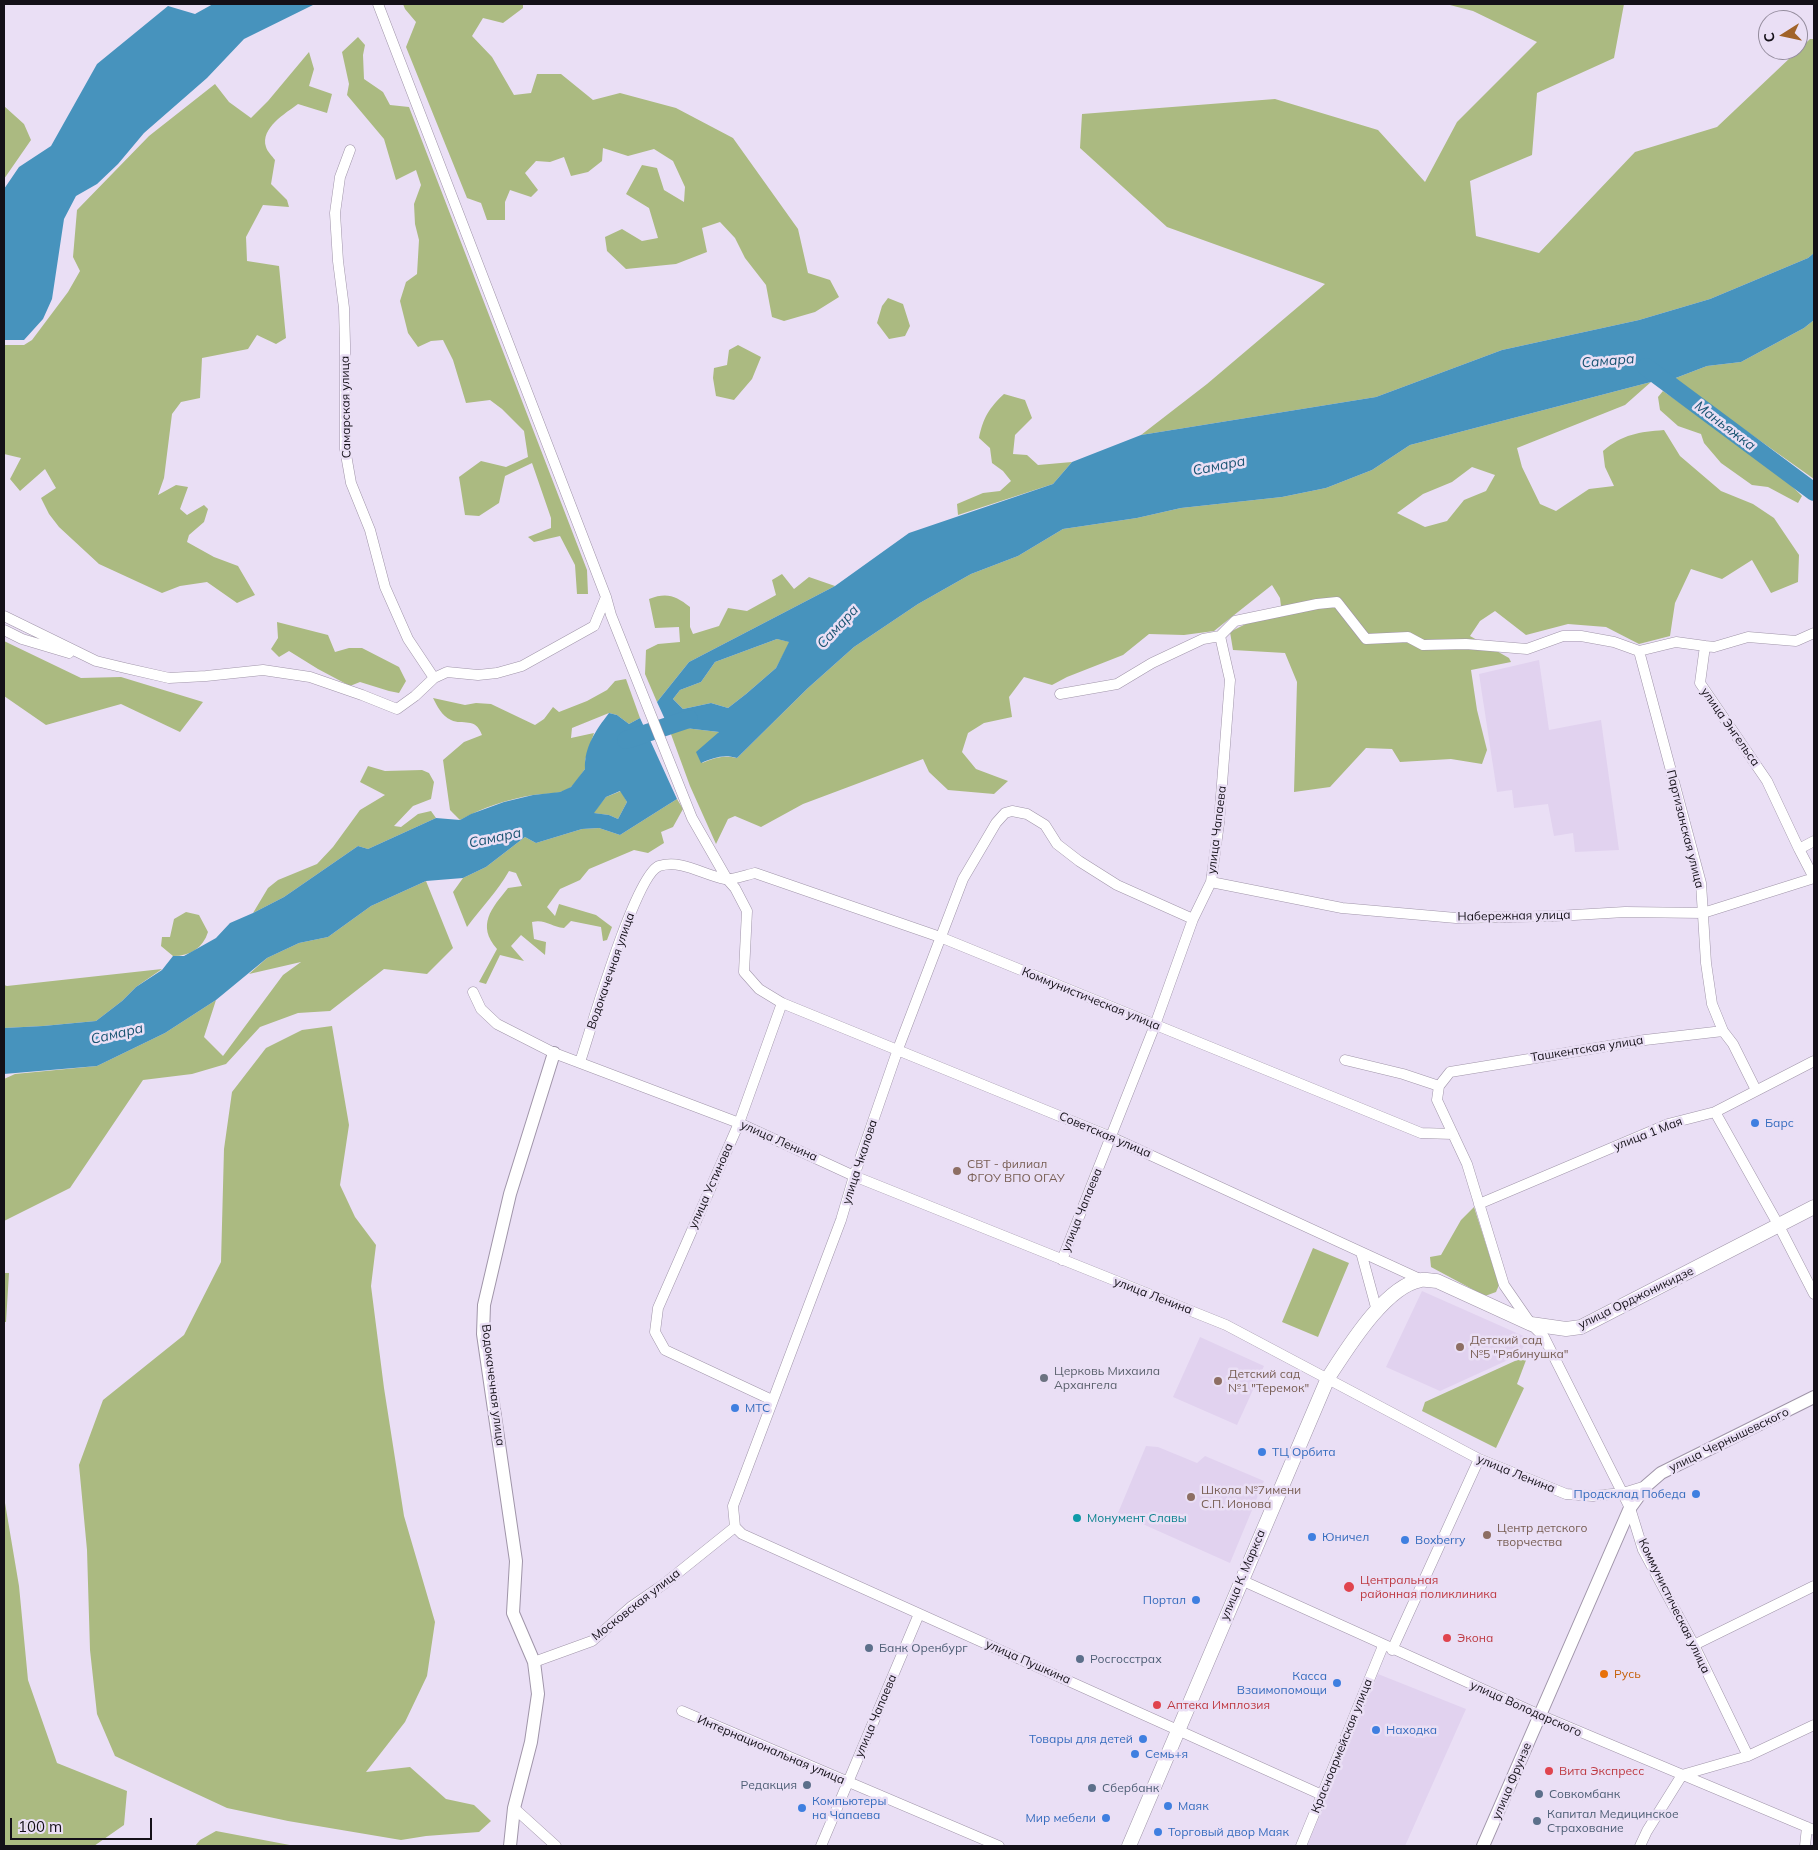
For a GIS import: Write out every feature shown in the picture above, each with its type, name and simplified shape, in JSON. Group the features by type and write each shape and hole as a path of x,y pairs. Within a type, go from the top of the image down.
{"main road":[{"name":"улица Орджоникидзе","path":"1422,1280 1437,1282 1531,1324 1566,1329 1581,1327 1814,1207"},
{"name":"улица К. Маркса","path":"1129,1846 1328,1378 1366,1322 1404,1287 1422,1280"}],"street":[{"path":"378,4 612,616 692,818 747,911 744,972 759,990 782,1002"},
{"name":"Самарская улица","path":"350,150 340,177 335,213 345,326 344,449 351,483 370,530 385,587 408,639 434,678"},
{"path":"4,630 22,639 96,661 169,678 263,670 310,678 397,709 415,696 434,678 447,672 478,675 497,673 522,666 594,626 606,597"},
{"path":"1060,694 1117,684 1152,662 1203,639 1220,636 1235,621 1317,604 1337,602 1366,639 1408,637 1423,645 1466,644 1527,649 1563,636 1581,636 1614,642 1639,651 1676,642 1714,647 1748,637 1796,641 1814,633"},
{"path":"4,616 96,661"},
{"name":"улица Чапаева","path":"1062,1260 1112,1137 1193,919 1211,882 1219,823 1230,680 1220,636"},
{"name":"улица Энгельса","path":"1705,646 1700,683 1767,781 1798,849 1814,878"},
{"name":"Партизанская улица","path":"1639,651 1701,883 1706,963 1712,1004 1723,1031 1733,1044 1756,1090"},
{"name":"улица Чкалова","path":"735,1527 733,1506 841,1220 854,1176 898,1049 963,879 996,823 1005,813 1012,811 1027,814 1044,825 1057,844 1079,861 1117,885 1193,919"},
{"path":"1798,849 1814,841"},
{"name":"Водокачечная улица","path":"580,1062 625,927 648,877 657,867 675,864 727,879"},
{"name":"Коммунистическая улица","path":"727,879 755,873 940,937 1421,1133 1453,1134"},
{"name":"Набережная улица","path":"1211,882 1342,908 1456,918 1557,916 1625,912 1703,913 1814,878"},
{"name":"улица Ленина","path":"473,992 481,1009 497,1024 554,1053 739,1123 854,1176 1226,1325 1479,1459 1566,1494 1593,1496 1623,1493 1646,1486"},
{"name":"Советская улица","path":"782,1002 1112,1137 1422,1280"},
{"name":"улица Устинова","path":"772,1400 666,1350 655,1332 658,1308 739,1123 782,1002"},
{"name":"Ташкентская улица","path":"1440,1086 1450,1072 1645,1040 1723,1031"},
{"name":"Водокачечная улица","path":"534,1662 513,1613 516,1561 483,1334 484,1305 510,1194 554,1053"},
{"path":"1345,1060 1403,1074 1440,1086"},
{"name":"улица 1 Мая","path":"1479,1204 1668,1124 1715,1112 1814,1061"},
{"name":"Коммунистическая улица","path":"1440,1086 1437,1100 1467,1164 1504,1285 1531,1324 1544,1337 1630,1508 1643,1550 1694,1645 1748,1756"},
{"path":"1715,1112 1779,1226 1814,1294"},
{"path":"1361,1252 1377,1311"},
{"name":"улица Чернышевского","path":"1630,1508 1646,1486 1662,1473 1814,1397"},
{"name":"Красноармейская улица","path":"1301,1846 1388,1648 1479,1459"},
{"name":"улица Фрунзе","path":"1483,1846 1630,1508"},
{"name":"Московская улица","path":"534,1662 592,1641 632,1606 664,1584 735,1527"},
{"name":"улица Пушкина","path":"735,1527 742,1534 1322,1795"},
{"name":"улица Володарского","path":"1241,1580 1540,1715 1811,1829"},
{"path":"1694,1645 1814,1586"},
{"name":"улица Чапаева","path":"820,1846 919,1614"},
{"path":"510,1846 514,1808 531,1742 538,1694 534,1662"},
{"name":"Интернациональная улица","path":"682,1711 999,1846"},
{"path":"1640,1846 1647,1831 1682,1775 1748,1756 1814,1725"},
{"path":"514,1808 556,1846"},
{"path":"1805,1846 1811,1829"}],"shaded area":[{"path":"1539,660 1549,730 1601,720 1619,850 1575,852 1573,833 1554,836 1548,804 1514,808 1512,790 1497,792 1479,674"},
{"name":"Детский сад №5 \"Рябинушка\"","path":"1422,1291 1528,1338 1519,1355 1440,1391 1386,1367"},
{"name":"Детский сад №1 \"Теремок\"","path":"1200,1337 1264,1366 1237,1425 1173,1397"},
{"name":"Школа №7имени С.П. Ионова","path":"1146,1446 1158,1447 1197,1463 1205,1456 1264,1481 1230,1563 1118,1513"},
{"path":"1378,1674 1466,1709 1405,1846 1307,1846"}],"green space":[{"path":"403,4 523,4 523,8 503,23 483,18 472,36 492,57 514,95 531,93 537,74 561,74 593,100 620,93 676,108 733,138 798,229 808,273 830,280 839,297 815,312 784,321 772,317 766,285 745,258 735,238 720,222 702,228 707,252 676,264 626,269 607,251 605,237 622,229 642,241 658,238 649,208 626,194 642,165 657,168 664,190 684,202 685,187 673,161 654,149 628,156 603,148 602,161 588,172 571,176 564,157 550,162 536,161 525,173 538,190 531,197 510,190 505,202 505,220 487,220 481,203 467,198 406,47 416,22"},
{"path":"1446,4 1624,4 1614,58 1537,93 1532,155 1470,181 1476,236 1539,253 1635,152 1717,127 1788,60 1808,60 1808,41 1814,39 1814,253 1808,258 1710,299 1639,320 1502,350 1376,397 1141,435 1207,384 1325,284 1167,227 1080,148 1082,114 1275,99 1378,130 1425,182 1457,122 1537,42 1473,11"},
{"path":"358,37 365,45 363,55 364,79 383,92 390,105 409,107 587,570 588,594 577,594 575,565 560,536 534,542 528,537 551,528 551,518 532,463 505,476 499,503 479,516 465,515 459,477 481,461 506,467 528,457 524,431 490,400 466,403 453,360 443,340 431,341 418,347 408,333 400,301 406,282 417,274 419,240 415,224 414,204 421,185 416,170 396,180 384,139 347,95 349,84 342,52"},
{"path":"309,52 314,69 309,86 332,94 327,113 298,104 270,127 265,140 268,152 275,160 271,184 287,200 289,207 263,205 246,237 247,261 279,266 286,338 276,344 257,335 248,349 202,358 200,398 181,402 172,414 164,478 158,495 176,485 188,487 180,509 187,515 204,505 208,509 204,522 189,535 187,542 214,557 238,566 255,595 237,603 207,582 180,586 162,593 99,564 59,527 49,514 41,498 56,488 45,469 20,491 10,479 21,458 4,454 4,345 24,345 32,340 68,292 80,271 73,257 77,210 149,136 215,84 229,102 251,118 268,101"},
{"path":"4,106 24,124 31,140 4,179"},
{"path":"888,298 903,304 910,326 905,336 889,339 877,323 882,306"},
{"path":"1814,320 1814,479 1673,379 1707,366 1741,362 1804,328"},
{"path":"738,345 761,357 752,379 734,400 716,396 713,378 714,368 727,365 729,350"},
{"path":"1651,382 1625,405 1517,448 1522,467 1540,504 1556,511 1589,489 1614,486 1605,467 1603,451 1624,437 1664,430 1680,456 1721,491 1753,504 1774,518 1799,555 1798,582 1771,593 1752,560 1722,579 1691,569 1675,603 1670,636 1639,644 1606,627 1568,624 1526,635 1495,611 1480,621 1470,636 1509,658 1511,662 1471,670 1477,710 1487,750 1482,764 1451,759 1400,762 1392,749 1366,748 1330,787 1294,792 1297,682 1285,653 1233,650 1230,632 1281,606 1280,598 1272,585 1214,631 1184,635 1149,634 1123,655 1067,677 1052,685 1024,677 1009,697 1012,717 984,723 968,733 962,752 976,769 1008,781 994,794 948,790 929,772 923,759 803,804 761,827 735,816 728,819 716,844 690,786 668,726 719,732 702,763 719,758 737,758 808,688 854,647 918,604 971,574 1018,556 1063,529 1137,518 1181,508 1282,497 1326,488 1372,470 1410,445","holes":["1472,467 1495,475 1486,491 1464,500 1447,521 1425,527 1397,513 1423,494 1452,482"]},
{"path":"1663,391 1773,468 1802,496 1798,503 1768,487 1752,485 1721,463 1704,443 1701,434 1678,426 1660,410 1658,397"},
{"path":"1004,394 1025,400 1032,418 1015,435 1013,454 1027,455 1038,465 1072,462 1053,484 958,515 957,504 983,493 1000,491 1011,481 1003,471 992,463 990,448 979,438 987,414"},
{"path":"782,574 794,589 809,577 835,586 689,662 657,702 645,674 646,650 658,644 680,642 679,627 655,628 649,599 671,596 690,607 690,627 693,634 719,626 728,608 747,611 776,595 772,580"},
{"path":"277,622 328,635 335,652 349,648 362,648 399,667 406,681 399,693 360,682 350,686 289,651 279,657 271,649 278,638"},
{"path":"777,639 790,642 776,668 728,708 711,703 683,709 673,699 680,690 701,682 715,662"},
{"path":"4,641 81,678 121,677 203,702 180,732 121,704 46,725 4,696"},
{"path":"626,679 640,718 629,724 617,715 609,713 572,728 571,738 594,733 585,760 585,769 577,781 567,790 558,793 533,795 495,804 460,820 450,810 443,760 464,742 482,735 476,725 455,722 445,716 433,698 465,705 476,703 491,704 535,725 544,719 553,707 559,712 587,701 607,690 615,681"},
{"path":"368,766 385,771 422,770 429,773 434,782 431,799 413,806 394,826 401,827 418,814 431,811 436,818 368,849 358,846 284,897 253,913 268,888 278,880 317,864 333,847 360,810 385,795 360,782"},
{"path":"621,791 627,802 618,819 609,815 593,813 606,797"},
{"path":"677,799 683,809 673,827 661,832 664,843 648,853 634,850 589,869 580,880 560,889 547,907 555,916 559,904 596,915 612,927 607,940 603,941 601,927 571,921 564,928 545,922 532,922 534,939 546,942 545,955 521,935 511,946 524,961 500,955 486,984 479,982 497,949 488,932 487,924 492,910 508,888 522,886 516,873 509,871 467,927 453,892 463,878 486,867 525,837 536,843 582,829 599,828 620,835"},
{"path":"426,881 453,948 427,974 384,969 330,1011 298,1013 260,1027 226,1064 192,1074 143,1080 70,1188 4,1221 4,1079 15,1074 97,1066 165,1033 216,1000 204,1037 223,1056 283,975 301,962 249,974 267,958 299,943 328,937 371,906"},
{"path":"186,912 199,915 208,932 206,938 195,950 179,956 173,956 161,946 162,937 170,937 174,919"},
{"path":"162,969 136,987 122,1001 96,1021 4,1028 4,985"},
{"path":"332,1026 349,1125 340,1185 355,1217 376,1245 371,1286 384,1388 404,1516 435,1622 427,1676 405,1722 366,1772 410,1767 446,1799 474,1805 491,1821 479,1832 401,1840 288,1821 227,1808 115,1756 97,1714 90,1650 87,1550 79,1465 103,1400 184,1335 221,1262 224,1149 232,1092 266,1048 302,1030"},
{"path":"1474,1207 1499,1285 1496,1292 1485,1296 1431,1267 1430,1257 1441,1255 1461,1220"},
{"path":"1313,1248 1349,1263 1318,1337 1282,1322"},
{"path":"4,1273 9,1273 6,1322 4,1322"},
{"path":"1528,1355 1517,1384 1524,1388 1496,1448 1422,1411 1425,1402"},
{"path":"4,1497 19,1586 28,1680 57,1763 127,1791 124,1825 94,1846 4,1846"},
{"path":"216,1831 295,1846 195,1846 200,1840"}],"water":[{"path":"213,4 315,4 244,39 207,78 144,133 118,164 97,184 76,196 64,219 52,299 43,319 24,340 4,340 4,189 19,167 51,146 97,64 168,6 195,14"},
{"path":"1814,253 1814,320 1804,328 1741,362 1707,366 1673,379 1651,382 1410,445 1372,470 1326,488 1282,497 1181,508 1137,518 1063,529 1018,556 971,574 918,604 854,647 808,688 737,758 714,758 701,763 696,752 719,732 668,726 657,702 689,662 835,586 909,533 1053,484 1072,462 1141,435 1376,397 1502,350 1639,320 1710,299 1808,258","holes":["777,639 789,642 776,668 728,708 711,703 683,709 673,699 680,690 701,682 715,662"]},
{"path":"609,713 617,715 629,724 640,718 677,799 620,835 599,828 582,829 536,843 525,837 486,867 463,878 426,881 371,906 328,937 299,943 267,958 216,1000 165,1033 97,1066 4,1074 4,1028 96,1021 122,1001 136,987 162,970 173,956 184,956 216,938 230,923 284,897 358,846 368,849 436,818 460,820 504,802 533,795 560,792 571,787 585,769 586,753 595,732","holes":["620,791 627,802 618,819 609,815 594,813 606,797"]}],"waterway":[{"name":"Маньяжка","path":"1646,367 1814,492"},
{"name":"Самара","path":"626,740 689,719"}],"place":[{"name":"Барс","path":"1755,1123"},
{"name":"СВТ - филиал ФГОУ ВПО ОГАУ","path":"957,1171"},
{"name":"Детский сад №5 \"Рябинушка\"","path":"1460,1347"},
{"name":"Церковь Михаила Архангела","path":"1044,1378"},
{"name":"Детский сад №1 \"Теремок\"","path":"1218,1381"},
{"name":"МТС","path":"735,1408"},
{"name":"ТЦ Орбита","path":"1262,1452"},
{"name":"Продсклад Победа","path":"1696,1494"},
{"name":"Школа №7имени С.П. Ионова","path":"1191,1497"},
{"name":"Монумент Славы","path":"1077,1518"},
{"name":"Центр детского творчества","path":"1487,1535"},
{"name":"Юничел","path":"1312,1537"},
{"name":"Boxberry","path":"1405,1540"},
{"name":"Центральная районная поликлиника","path":"1349,1587"},
{"name":"Портал","path":"1196,1600"},
{"name":"Экона","path":"1447,1638"},
{"name":"Банк Оренбург","path":"869,1648"},
{"name":"Росгосстрах","path":"1080,1659"},
{"name":"Русь","path":"1604,1674"},
{"name":"Касса Взаимопомощи","path":"1337,1683"},
{"name":"Аптека Имплозия","path":"1157,1705"},
{"name":"Находка","path":"1376,1730"},
{"name":"Товары для детей","path":"1143,1739"},
{"name":"Семь+я","path":"1135,1754"},
{"name":"Вита Экспресс","path":"1549,1771"},
{"name":"Редакция","path":"807,1785"},
{"name":"Сбербанк","path":"1092,1788"},
{"name":"Совкомбанк","path":"1539,1794"},
{"name":"Маяк","path":"1168,1806"},
{"name":"Компьютеры на Чапаева","path":"802,1808"},
{"name":"Мир мебели","path":"1106,1818"},
{"name":"Капитал Медицинское Страхование","path":"1537,1821"},
{"name":"Торговый двор Маяк","path":"1158,1832"}]}
